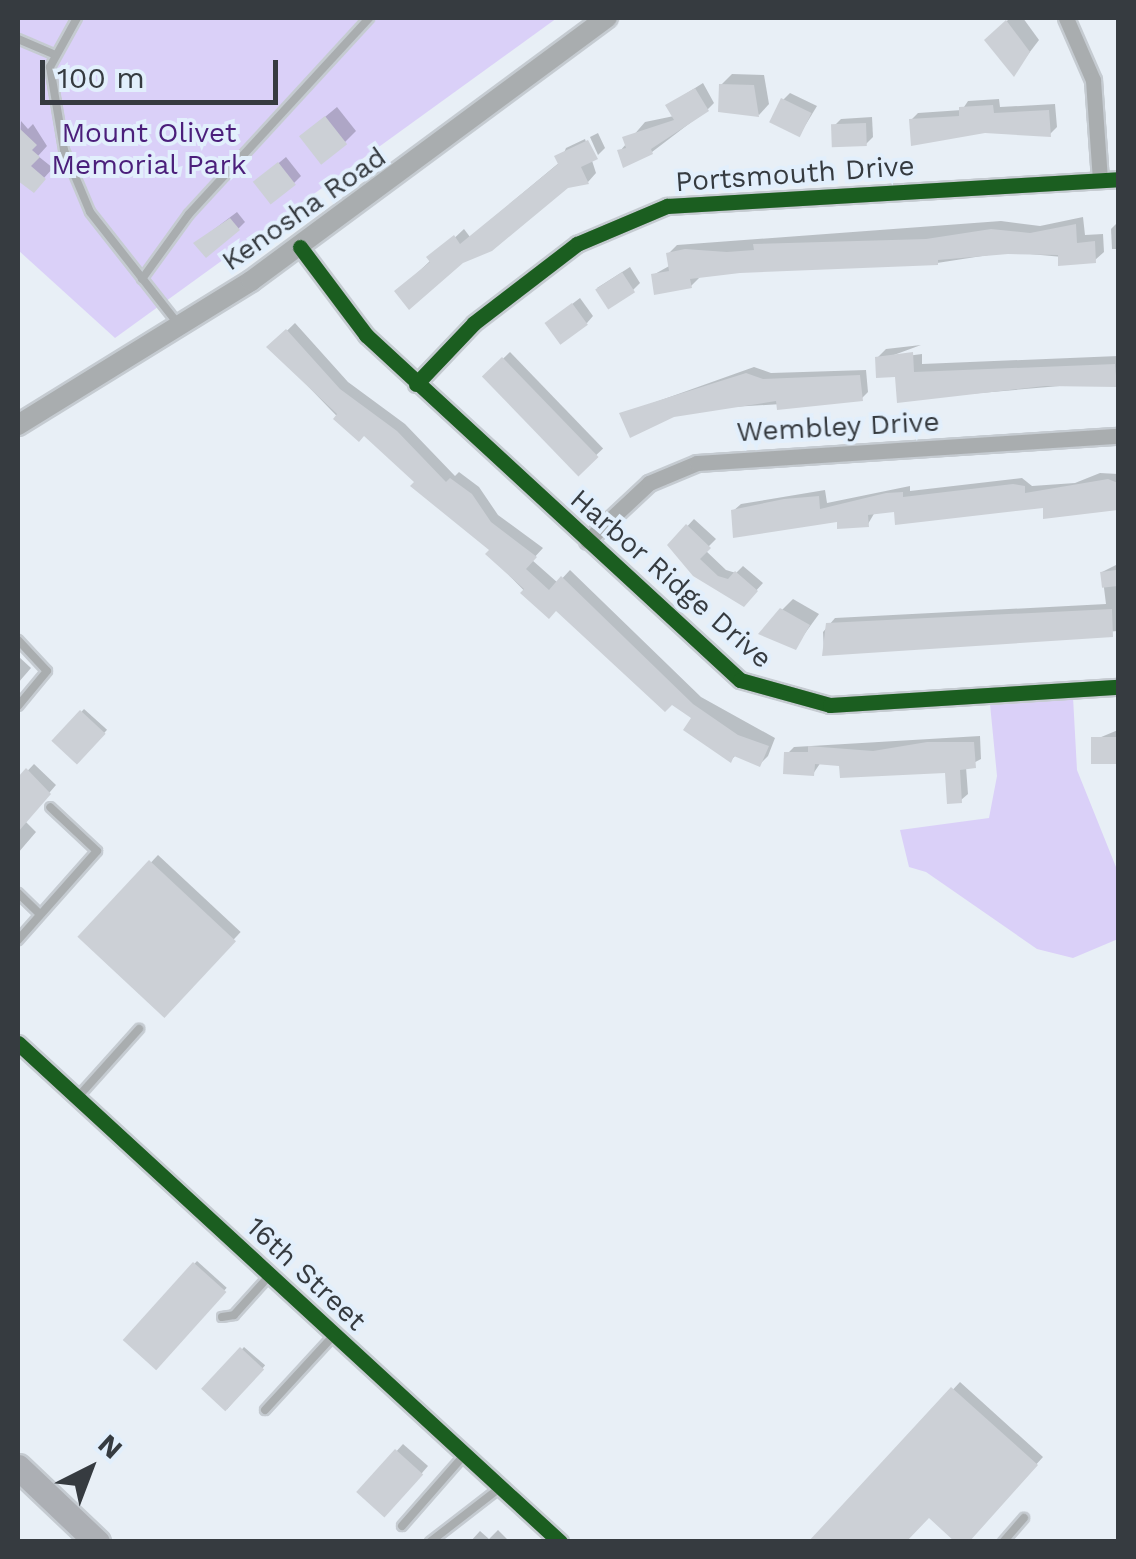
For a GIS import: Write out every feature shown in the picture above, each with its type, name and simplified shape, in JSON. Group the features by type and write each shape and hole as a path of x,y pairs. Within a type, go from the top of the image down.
{"main road":[{"path":"18,1467 98,1542"}],"street":[{"name":"Kenosha Road","path":"18,425 180,327 300,247 607,18"},
{"path":"1066,18 1092,80 1100,180"},
{"name":"Portsmouth Drive","path":"416,384 474,323 577,244 667,206 1118,179"},
{"name":"Harbor Ridge Drive","path":"300,247 366,335 740,680 761,690 830,705 1118,687"},
{"name":"Wembley Drive","path":"587,540 649,483 697,463 1118,436"},
{"name":"16th Street","path":"20,1050 560,1542"}],"lane":[{"path":"77,18 53,54 54,102 76,182 90,212 180,327"},
{"path":"142,279 189,214 369,18"},
{"path":"18,39 53,54"},
{"path":"18,640 47,672 18,706"},
{"path":"18,940 97,851 50,807"},
{"path":"18,893 40,914"},
{"path":"77,1098 139,1028"},
{"path":"222,1317 234,1315 270,1275"},
{"path":"265,1410 334,1334"},
{"path":"402,1526 465,1454"},
{"path":"430,1542 501,1487"},
{"path":"1002,1542 1024,1518"}],"green space":[{"name":"Mount Olivet Memorial Park","path":"18,18 557,18 115,338 18,250"},
{"path":"1073,697 1077,770 1118,872 1118,939 1073,958 1037,949 926,872 909,867 900,830 989,818 997,776 990,704"}],"building":[{"path":"1006,20 1030,52 1014,77 984,40"},
{"path":"719,84 754,85 759,117 718,112"},
{"path":"695,88 709,111 651,149 653,154 623,168 617,150 626,148 622,137 674,120 665,105"},
{"path":"781,98 812,113 800,137 769,122"},
{"path":"993,105 994,113 1049,110 1051,137 985,133 911,146 909,119 959,116 959,107"},
{"path":"325,116 347,144 321,165 299,136"},
{"path":"866,123 867,146 832,147 831,124"},
{"path":"18,127 37,145 32,150 40,157 31,166 46,179 34,193 18,181"},
{"path":"588,140 598,159 581,167 589,184 568,188 492,251 463,263 409,310 394,291 430,262 426,257 454,235 460,244 558,164 554,156"},
{"path":"278,162 296,185 271,205 253,182"},
{"path":"230,218 240,230 206,258 193,243"},
{"path":"1076,224 1077,243 1095,241 1096,263 1058,266 1058,255 1008,254 938,260 938,265 740,273 690,279 692,288 654,295 651,274 669,271 666,253 685,249 727,252 754,250 753,244 926,239 991,229 1030,233"},
{"path":"622,272 635,292 608,310 595,289"},
{"path":"572,303 588,325 560,345 544,323"},
{"path":"286,329 340,389 397,431 446,482 450,478 472,494 491,522 537,557 526,569 549,590 561,576 693,704 738,735 769,746 760,767 734,756 731,763 683,730 691,718 672,705 665,712 556,611 549,619 520,593 524,589 485,554 489,550 410,486 414,482 364,436 359,442 333,419 337,414 266,347"},
{"path":"913,352 914,372 1115,364 1117,387 1045,386 897,403 895,377 876,378 875,357"},
{"path":"502,357 599,457 578,476 482,376"},
{"path":"746,373 763,379 860,375 863,401 777,410 776,401 674,417 630,438 619,413"},
{"path":"1108,479 1118,483 1118,510 1043,519 1043,508 895,525 894,512 868,515 869,527 837,529 837,522 733,538 731,510 784,499 819,496 820,509 886,493 903,492 903,497 1013,484 1025,486 1025,493"},
{"path":"686,524 711,548 700,559 718,576 728,579 735,571 758,591 744,607 693,576 667,545"},
{"path":"1116,570 1118,586 1102,588 1100,572"},
{"path":"780,608 810,625 796,650 758,634"},
{"path":"1112,609 1113,637 822,656 826,623"},
{"path":"80,710 106,734 77,765 51,741"},
{"path":"1091,737 1118,737 1118,764 1091,764"},
{"path":"927,742 974,742 976,768 960,770 962,803 947,804 945,773 840,778 839,766 815,764 814,776 783,774 784,752 808,752 808,746 873,751"},
{"path":"26,768 51,794 18,832 18,777"},
{"path":"149,860 236,941 164,1018 77,937"},
{"path":"193,1262 226,1292 156,1370 123,1340"},
{"path":"240,1347 264,1370 225,1411 201,1389"},
{"path":"951,1387 1038,1465 969,1542 955,1542 929,1518 906,1542 808,1542"},
{"path":"395,1449 423,1474 384,1518 356,1492"}],"cycle path":[{"path":"416,384 474,323 577,244 667,206 1118,179"},
{"path":"300,247 366,335 740,680 830,705 1118,687"},
{"path":"18,1043 560,1542"}]}
